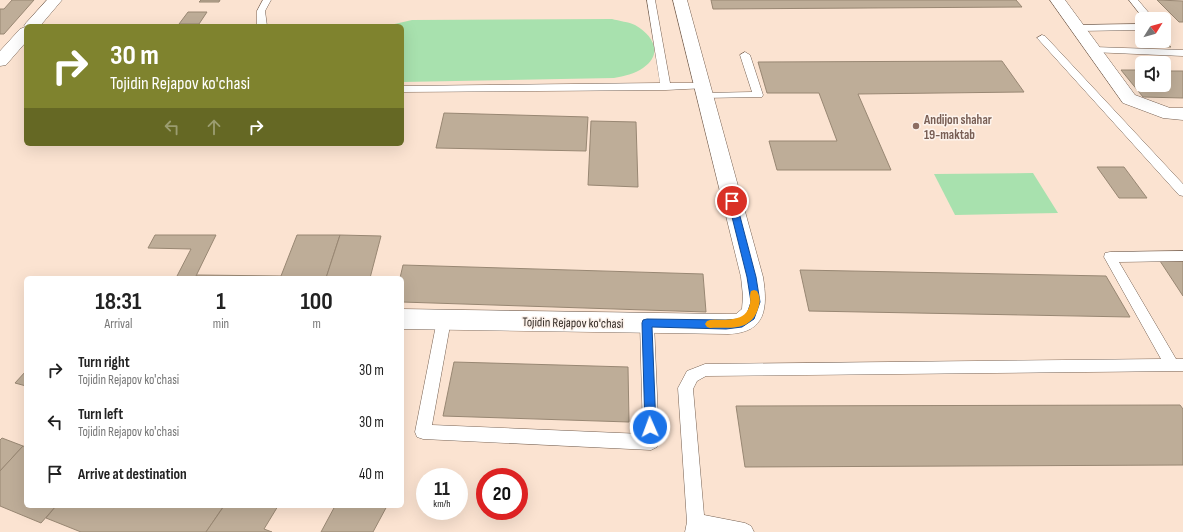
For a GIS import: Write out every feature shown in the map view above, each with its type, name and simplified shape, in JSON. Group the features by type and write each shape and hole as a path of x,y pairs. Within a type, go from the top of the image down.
{"street":[{"path":"34,24 55,0"},
{"name":"Tojidin Rejapov ko'chasi","path":"404,319 726,324 742,323 751,316 755,302 752,277 680,0"},
{"path":"1057,0 1129,99 1164,112 1183,114"},
{"path":"0,61 6,48 24,34"}],"lane":[{"path":"262,24 261,10 267,0"},
{"path":"651,0 666,87"},
{"path":"1133,0 1144,12"},
{"path":"1078,28 1135,27"},
{"path":"1042,38 1183,192"},
{"path":"1094,50 1183,53"},
{"path":"404,89 666,87 758,95 745,54"},
{"path":"1178,365 1110,257 1183,256"},
{"path":"444,320 423,432 651,442 647,323"},
{"path":"744,532 695,527 685,388 692,376 704,370 1178,365"}],"green space":[{"path":"612,19 633,24 641,29 651,39 654,45 654,51 653,57 643,68 625,76 614,78 404,82 404,24 395,24 412,20"},
{"path":"1033,173 1058,213 955,215 934,174"}],"building":[{"path":"12,0 34,0 4,34 0,34 0,9 4,9"},
{"path":"201,0 220,0 219,2 199,2"},
{"path":"711,0 1016,0 1022,7 713,9"},
{"path":"1157,0 1183,1 1183,22 1179,22 1171,14 1171,12 1169,12"},
{"path":"188,12 207,12 199,24 179,24"},
{"path":"1002,61 1024,92 858,94 891,170 777,170 769,141 837,141 819,93 767,93 758,62"},
{"path":"1121,70 1135,70 1135,87"},
{"path":"1171,71 1183,71 1183,98 1143,97 1139,92 1171,92"},
{"path":"444,113 588,117 586,151 436,148"},
{"path":"591,121 636,122 638,187 588,185"},
{"path":"1097,167 1124,167 1147,198 1119,198"},
{"path":"155,235 216,235 196,276 177,276 191,249 148,248"},
{"path":"297,235 340,235 327,276 281,276"},
{"path":"340,235 381,236 371,276 327,276"},
{"path":"1160,261 1183,261 1183,296"},
{"path":"403,265 703,274 706,312 404,302 404,276 400,276"},
{"path":"800,270 1106,276 1130,317 809,311"},
{"path":"197,275 281,276 196,276"},
{"path":"454,362 628,367 629,422 443,416"},
{"path":"24,373 24,385 15,383"},
{"path":"1180,405 1183,409 1183,465 745,467 736,406"},
{"path":"2,438 23,446 0,471 0,440"},
{"path":"24,446 24,508 54,508 41,523 0,506 0,471"},
{"path":"54,508 222,508 206,532 81,532 46,518"},
{"path":"223,508 277,508 264,529 272,532 206,532"},
{"path":"334,508 386,508 373,532 321,532"}],"slow traffic":[{"path":"710,324 742,323 751,316 755,302 754,294"}],"place":[{"name":"Andijon shahar 19-maktab","path":"916,126"}],"route":[{"path":"650,427 647,323 742,323 751,316 755,302 752,277 732,201"}]}
